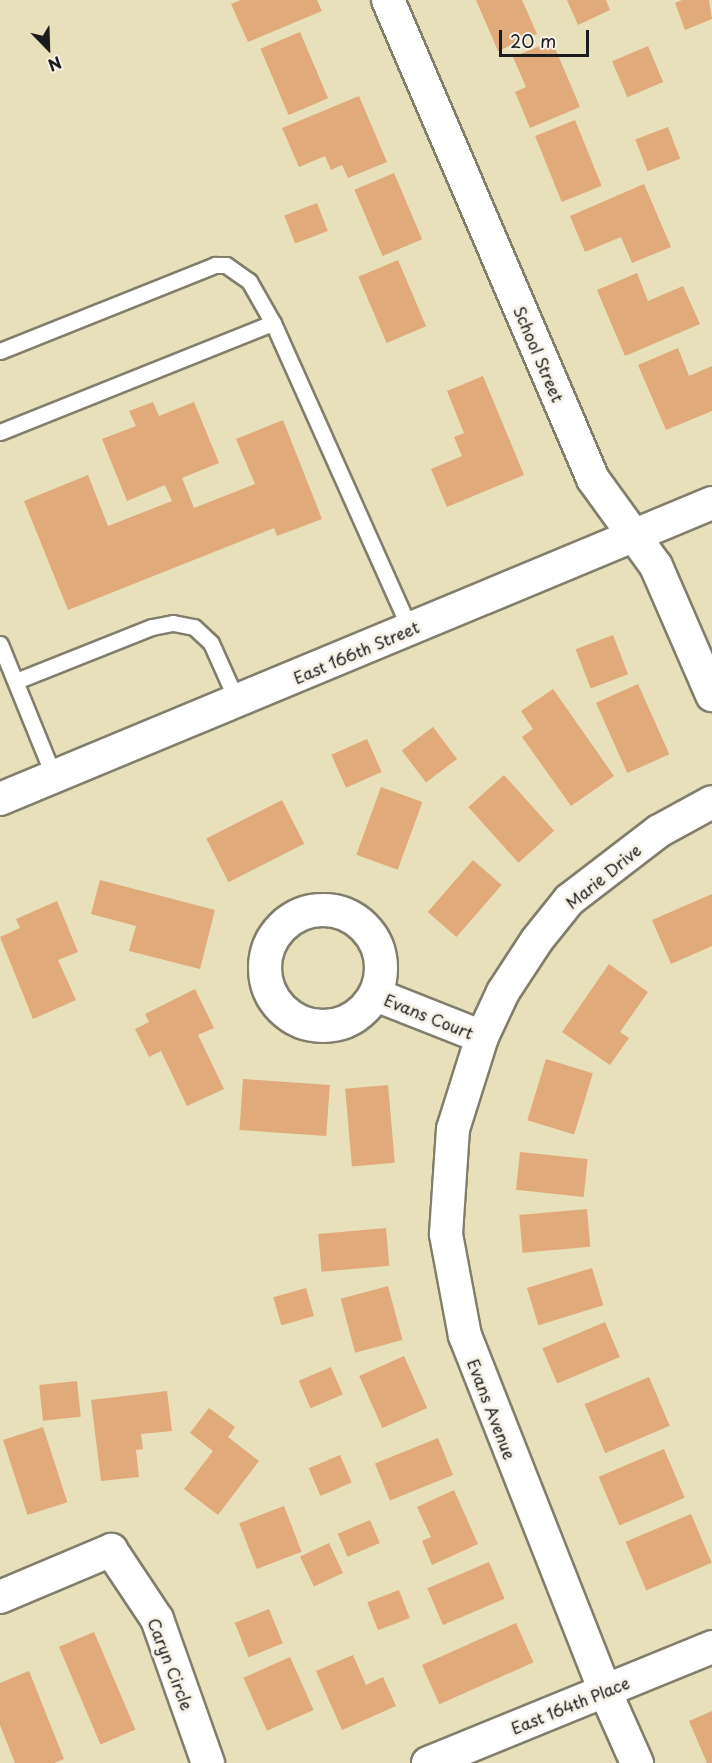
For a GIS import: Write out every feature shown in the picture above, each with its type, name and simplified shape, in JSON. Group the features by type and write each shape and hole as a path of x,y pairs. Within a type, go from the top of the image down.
{"street":[{"name":"School Street","path":"388,0 593,479 656,566 674,601 712,695"},
{"name":"East 166th Street","path":"0,799 712,503"},
{"name":"Marie Drive","path":"482,1037 503,992 569,900 659,831 712,802"},
{"name":"Evans Court","path":"376,995 482,1037"},
{"name":"Evans Avenue","path":"482,1037 453,1129 446,1234 458,1308 477,1371 604,1691 638,1763"},
{"name":"Caryn Circle","path":"0,1597 111,1550 157,1619 208,1763"},
{"name":"East 164th Place","path":"428,1763 712,1647"}],"lane":[{"path":"0,351 215,265 226,266 249,280 273,323 410,629"},
{"path":"0,432 273,323"},
{"path":"16,681 152,627 173,623 194,627 211,643 237,701"},
{"path":"0,644 54,777"}],"building":[{"path":"241,0 317,0 322,11 248,42 231,4"},
{"path":"476,0 522,0 537,34 498,51"},
{"path":"567,0 606,0 610,10 578,25"},
{"path":"682,0 709,0 712,19 685,30 675,3"},
{"path":"300,32 328,98 289,115 260,49"},
{"path":"552,41 580,107 530,128 515,92 526,87 513,57"},
{"path":"648,46 663,82 627,97 612,61"},
{"path":"359,96 387,162 348,178 342,165 331,170 325,156 299,167 282,128"},
{"path":"575,120 602,186 562,202 535,136"},
{"path":"668,127 680,159 648,171 635,140"},
{"path":"394,173 422,239 383,256 354,190"},
{"path":"644,184 671,247 632,263 621,237 585,252 570,216"},
{"path":"317,203 328,231 295,244 284,216"},
{"path":"398,260 426,326 387,343 358,277"},
{"path":"637,273 648,301 683,286 700,324 625,356 597,290"},
{"path":"678,348 689,376 712,366 712,411 666,430 638,365"},
{"path":"483,376 524,475 447,507 431,469 462,456 454,437 464,433 447,391"},
{"path":"153,402 159,416 194,402 219,463 182,478 194,508 255,484 236,439 283,420 322,519 277,536 274,528 68,610 24,501 88,475 108,526 172,501 165,485 127,501 102,439 136,426 129,411"},
{"path":"613,635 628,674 591,689 576,649"},
{"path":"638,684 669,754 627,773 596,703"},
{"path":"553,689 614,776 571,806 522,737 533,729 521,711"},
{"path":"433,727 457,759 426,782 402,750"},
{"path":"367,739 382,772 346,788 331,755"},
{"path":"504,775 554,831 519,863 468,807"},
{"path":"381,787 422,802 398,870 356,855"},
{"path":"282,800 304,844 229,882 206,839"},
{"path":"473,860 502,885 456,937 428,912"},
{"path":"100,880 215,910 200,969 129,951 136,926 91,914"},
{"path":"712,894 712,946 671,964 652,920"},
{"path":"57,901 78,952 58,960 76,1000 33,1019 0,937 20,928 16,919"},
{"path":"609,964 648,992 620,1032 629,1038 610,1065 562,1032"},
{"path":"195,989 214,1028 198,1035 224,1089 187,1106 161,1051 149,1057 135,1029 149,1022 145,1014"},
{"path":"546,1059 593,1073 574,1135 527,1120"},
{"path":"243,1079 330,1085 326,1136 239,1130"},
{"path":"388,1085 395,1163 352,1166 345,1089"},
{"path":"520,1152 588,1159 584,1197 516,1190"},
{"path":"587,1209 590,1247 523,1253 519,1215"},
{"path":"386,1228 389,1266 322,1272 318,1234"},
{"path":"592,1268 603,1305 538,1325 527,1288"},
{"path":"388,1286 402,1340 355,1353 341,1299"},
{"path":"306,1288 314,1316 281,1325 273,1297"},
{"path":"605,1322 620,1357 557,1384 542,1349"},
{"path":"404,1356 427,1408 382,1428 359,1376"},
{"path":"331,1367 343,1395 311,1408 299,1381"},
{"path":"649,1377 670,1426 605,1453 585,1404"},
{"path":"77,1381 81,1417 43,1421 39,1385"},
{"path":"167,1391 172,1431 141,1434 143,1449 136,1450 139,1477 101,1481 91,1400"},
{"path":"209,1408 235,1427 228,1437 259,1461 218,1515 184,1489 213,1451 190,1433"},
{"path":"43,1427 67,1502 27,1515 3,1440"},
{"path":"438,1438 453,1475 390,1501 375,1463"},
{"path":"664,1449 685,1498 619,1526 599,1477"},
{"path":"340,1455 352,1483 320,1496 309,1468"},
{"path":"454,1490 478,1544 432,1565 422,1541 431,1537 417,1507"},
{"path":"284,1506 302,1552 257,1569 239,1523"},
{"path":"691,1514 712,1563 646,1591 626,1542"},
{"path":"370,1520 380,1543 348,1557 338,1534"},
{"path":"329,1543 343,1573 314,1586 300,1557"},
{"path":"489,1562 505,1599 443,1625 427,1588"},
{"path":"399,1590 410,1618 378,1630 367,1602"},
{"path":"269,1609 283,1643 249,1657 235,1623"},
{"path":"516,1623 533,1662 439,1704 422,1665"},
{"path":"94,1632 135,1730 100,1744 59,1647"},
{"path":"353,1655 366,1685 383,1677 396,1706 342,1730 316,1671"},
{"path":"290,1657 314,1710 267,1731 243,1678"},
{"path":"29,1671 64,1759 54,1763 15,1763 0,1725 0,1683"},
{"path":"712,1711 712,1763 707,1763 689,1721"}]}
